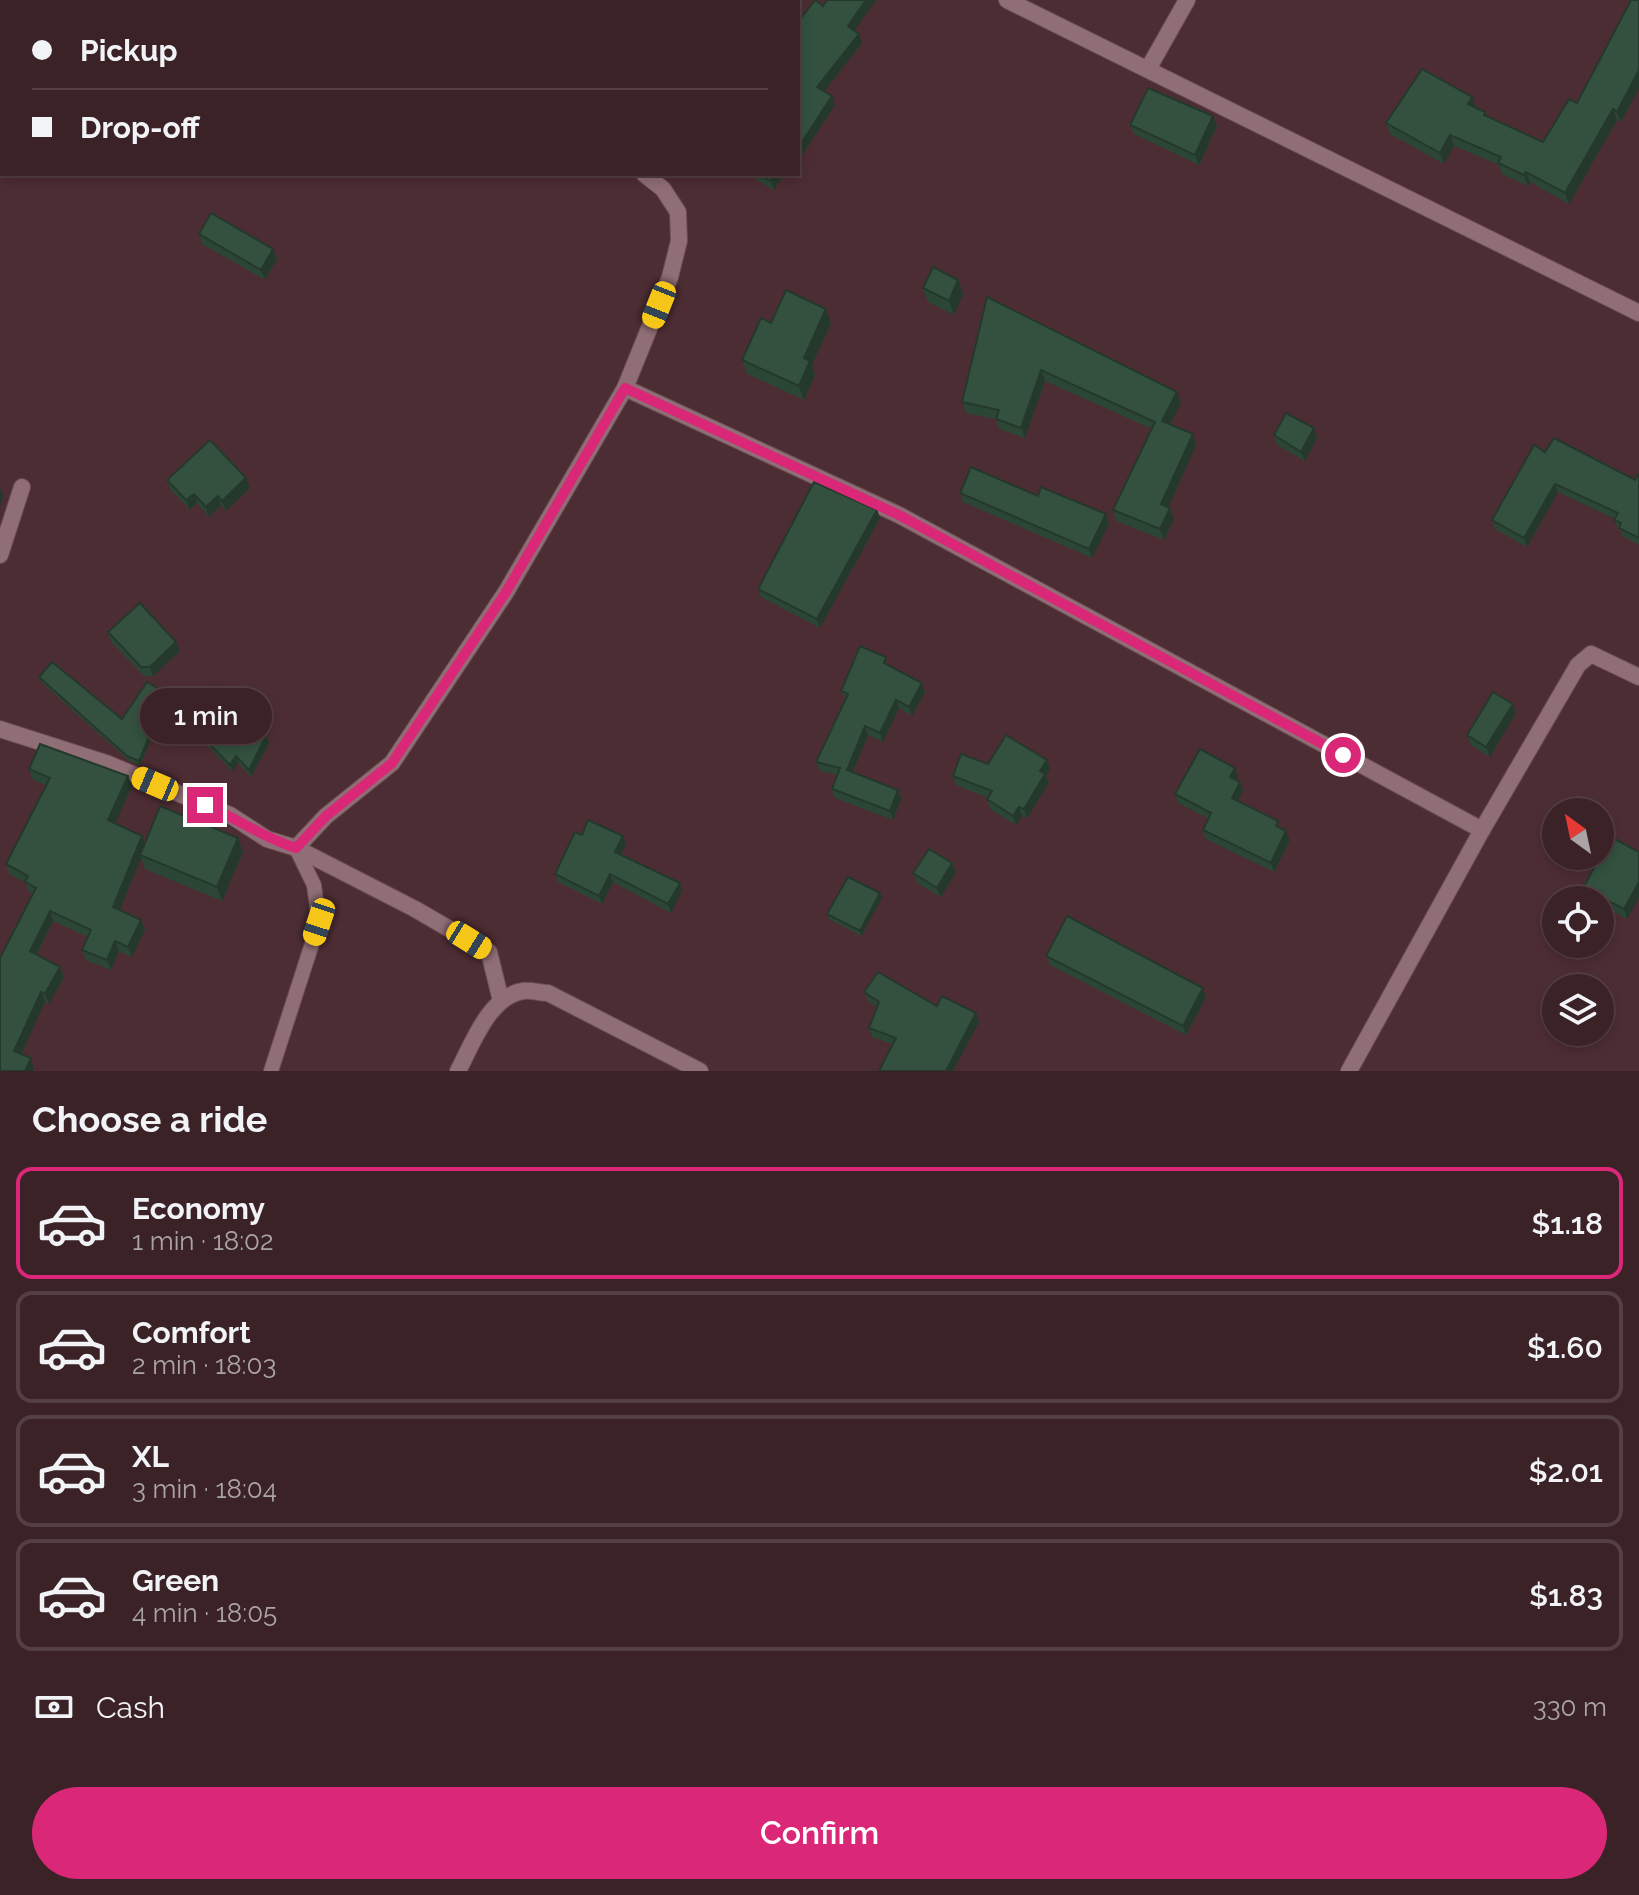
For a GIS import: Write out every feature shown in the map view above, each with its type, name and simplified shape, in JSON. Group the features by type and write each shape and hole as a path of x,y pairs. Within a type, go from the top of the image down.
{"street":[{"path":"1007,0 1639,313"},
{"path":"1148,69 1187,0"},
{"path":"296,848 326,816 392,763 506,592 625,388 670,277 679,241 678,212 663,189 647,176"},
{"path":"625,388 899,515 1482,830"},
{"path":"0,555 22,487"},
{"path":"1349,1071 1482,830 1578,665 1591,654 1639,677"},
{"path":"0,729 106,763 230,815 267,839 296,848 415,909 489,952 501,1001"},
{"path":"458,1071 488,1017 501,1001 522,991 548,993 700,1071"}],"lane":[{"path":"271,1071 319,922 314,885 296,848"}],"building":[{"path":"815,0 823,6 827,0 866,0 848,26 859,34 817,87 832,96 800,145 800,19"},
{"path":"1631,0 1639,0 1639,70 1617,112 1613,109 1565,193 1526,172 1524,175 1498,163 1501,157 1450,135 1440,153 1386,123 1422,69 1472,97 1468,104 1485,112 1484,115 1543,142 1569,99 1577,103"},
{"path":"1148,88 1213,116 1195,155 1130,125"},
{"path":"211,213 273,249 261,270 199,234"},
{"path":"933,267 958,280 949,301 923,288"},
{"path":"786,290 826,309 804,358 810,361 799,386 742,360 761,318 771,323"},
{"path":"987,297 1177,392 1162,421 1193,434 1161,504 1170,508 1160,529 1113,510 1155,422 1041,370 1021,428 996,419 999,410 962,402"},
{"path":"1286,413 1314,428 1301,452 1274,435"},
{"path":"1554,438 1635,480 1639,475 1639,538 1619,528 1621,523 1614,520 1618,513 1555,484 1524,538 1492,520 1534,445 1545,452"},
{"path":"210,440 246,478 222,501 218,496 206,507 194,494 186,500 167,480"},
{"path":"971,467 1038,496 1041,487 1106,514 1089,549 960,493"},
{"path":"814,482 877,510 817,619 758,589"},
{"path":"140,603 176,642 150,667 141,667 108,632"},
{"path":"860,646 886,657 884,663 922,683 909,707 896,700 880,733 865,726 847,770 898,790 890,811 832,789 840,768 816,762 848,694 841,691"},
{"path":"52,662 122,719 147,682 167,694 139,761 127,756 39,677"},
{"path":"216,686 266,736 249,770 236,756 230,765 197,731"},
{"path":"1493,692 1513,704 1486,747 1467,735"},
{"path":"1006,735 1047,760 1040,771 1045,774 1024,809 1019,807 1013,816 987,799 992,791 953,776 961,754 988,764"},
{"path":"40,744 128,776 108,820 142,836 113,907 141,920 128,947 115,941 107,960 82,950 91,930 50,911 30,951 60,967 45,994 41,992 14,1051 31,1058 25,1071 0,1071 0,958 36,888 25,882 28,876 6,864 50,778 29,769"},
{"path":"1200,749 1235,768 1230,777 1240,782 1232,798 1278,821 1276,826 1286,831 1271,863 1203,830 1211,813 1175,794"},
{"path":"160,806 238,838 217,887 140,855"},
{"path":"588,820 623,836 615,852 680,883 668,904 610,874 599,896 555,874 575,832 582,835"},
{"path":"1614,839 1639,852 1639,882 1624,909 1614,904 1614,886 1584,886 1593,870 1614,870"},
{"path":"929,849 952,863 937,888 913,873"},
{"path":"848,877 880,893 860,931 827,914"},
{"path":"1067,916 1203,988 1183,1026 1046,956"},
{"path":"878,972 937,1006 942,996 976,1013 946,1071 879,1071 896,1038 869,1028 879,1002 864,992"}],"route":[{"path":"205,805 230,815 267,839 296,848 326,816 392,763 506,592 625,388 899,515 1343,755"}]}
